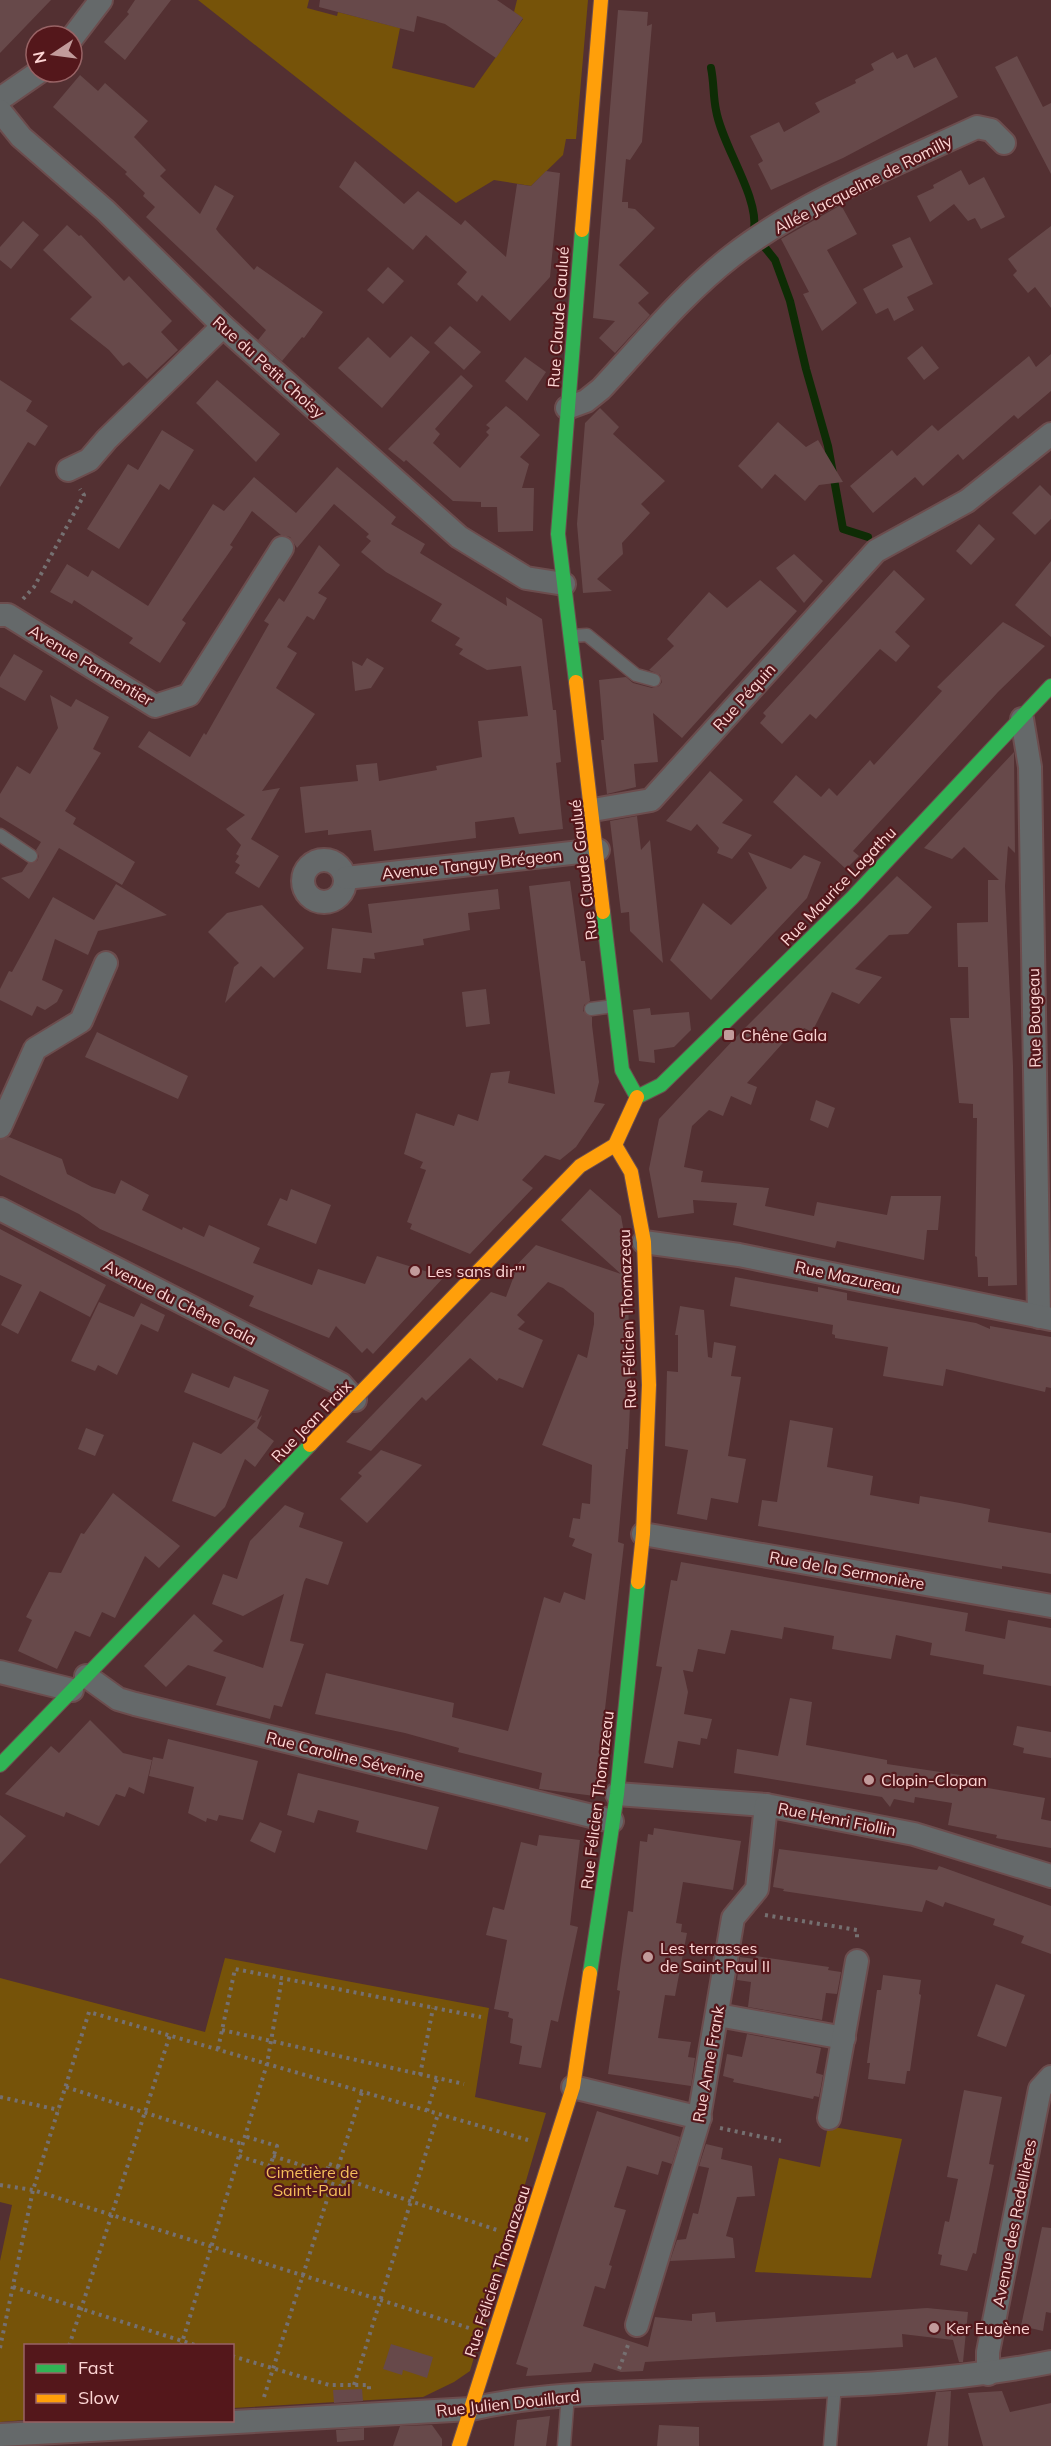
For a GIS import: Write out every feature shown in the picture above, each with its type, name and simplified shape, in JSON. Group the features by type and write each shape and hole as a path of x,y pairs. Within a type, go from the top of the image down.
{"street":[{"path":"83,24 101,0"},
{"name":"Rue Claude Gaulué","path":"601,0 558,534 598,850 622,1070 637,1097"},
{"path":"0,99 24,82"},
{"name":"Rue du Petit Choisy","path":"0,111 21,137 106,211 223,326 459,537 526,578 564,584"},
{"name":"Allée Jacqueline de Romilly","path":"567,408 586,401 601,389 699,283 733,255 782,222 977,127 991,129 1004,143"},
{"path":"68,470 89,460 107,439 223,326"},
{"name":"Rue Péquin","path":"593,810 651,800 876,551 968,501 1051,434"},
{"name":"Avenue Parmentier","path":"4,615 155,706 189,695 282,548"},
{"name":"Rue Maurice Lagathu","path":"637,1097 661,1085 852,898 1051,686"},
{"name":"Rue Bougeau","path":"1022,719 1030,767 1045,1318"},
{"name":"Avenue Tanguy Brégeon","path":"346,878 598,850"},
{"path":"0,1127 35,1049 81,1021 106,963"},
{"path":"615,1145 637,1097"},
{"name":"Rue Félicien Thomazeau","path":"459,2446 573,2087 617,1794 643,1534 649,1385 644,1242 632,1172 615,1145"},
{"name":"Rue Jean Fraix","path":"0,1765 580,1166 615,1145"},
{"name":"Avenue du Chêne Gala","path":"0,1209 341,1384 355,1400"},
{"name":"Rue Mazureau","path":"644,1242 739,1255 1045,1318"},
{"name":"Rue de la Sermonière","path":"643,1534 1051,1605"},
{"name":"Rue Caroline Séverine","path":"0,1672 79,1683 135,1704 612,1821"},
{"name":"Rue Henri Fiollin","path":"617,1794 766,1805 914,1834 1051,1876"},
{"name":"Rue Anne Frank","path":"637,2325 699,2120 733,1918 757,1889 766,1805"},
{"path":"829,2118 858,1961"},
{"path":"718,2015 844,2038"},
{"name":"Avenue des Redellières","path":"988,2374 988,2352 1040,2089 1051,2077"},
{"path":"573,2087 699,2120"},
{"name":"Rue Julien Douillard","path":"0,2435 471,2409 517,2399 568,2395 835,2384 988,2374 1051,2362"}],"lane":[{"path":"570,636 587,635 636,675 654,680"},
{"path":"0,835 31,856"},
{"path":"591,1009 615,1006"},
{"path":"830,2446 835,2384"},
{"path":"564,2446 568,2395"}],"path":[{"path":"4,615 34,587 84,495 68,470"},
{"path":"747,1903 770,1918 857,1930 858,1961"},
{"path":"218,2049 235,1969 481,2017"},
{"path":"13,2287 182,2343 267,2064 282,1978"},
{"path":"420,2075 433,2008"},
{"path":"0,2348 33,2190 89,2012 534,2142"},
{"path":"222,2030 253,2035 271,2042 464,2085"},
{"path":"70,2344 170,2035"},
{"path":"428,2111 436,2079"},
{"path":"66,2087 242,2144"},
{"path":"338,2167 362,2092"},
{"path":"0,2097 58,2110"},
{"path":"234,2357 329,2385 354,2385 438,2114"},
{"path":"699,2120 781,2141"},
{"path":"239,2156 270,2166 277,2146 244,2136"},
{"path":"273,2156 326,2172"},
{"path":"329,2164 338,2167 347,2170 342,2187 324,2181 329,2164"},
{"path":"344,2179 510,2234"},
{"path":"261,2406 332,2184"},
{"path":"0,2185 33,2190 470,2328"},
{"path":"609,2393 637,2325"}],"green space":[{"path":"198,0 309,0 307,8 337,16 338,12 400,28 392,68 474,88 523,19 514,12 517,0 588,0 576,139 566,139 563,155 531,186 494,180 456,203"},
{"name":"Cimetière de Saint-Paul","path":"225,1958 489,2008 475,2097 546,2113 470,2371 454,2382 423,2397 234,2408 234,2344 24,2344 24,2420 0,2422 0,2261 12,2205 0,2202 0,1978 205,2032"},
{"path":"828,2126 902,2139 871,2278 755,2272 779,2158 820,2167"}],"building":[{"path":"0,0 51,0 28,24 24,24 24,28 0,53"},
{"path":"135,0 171,0 125,60 104,42 129,14 127,12"},
{"path":"320,0 497,0 523,18 496,58 445,24 417,16 414,32 319,7"},
{"path":"618,10 648,12 647,26 652,24 642,142 630,160 626,159 622,202 628,202 628,208 635,209 655,228 619,265 649,293 638,303 650,315 615,353 599,338 615,321 593,318"},
{"path":"893,52 897,59 907,54 914,68 936,57 958,97 843,158 771,190 758,164 763,161 750,136 779,122 784,132 820,112 815,103 856,83 855,80 874,70 871,64"},
{"path":"1017,56 1043,107 1051,103 1051,174 995,67"},
{"path":"84,79 98,91 105,83 148,121 134,137 166,170 160,176 200,214 215,185 234,196 216,229 219,233 254,270 257,266 323,312 304,338 302,337 282,361 258,340 266,330 146,217 155,207 143,196 145,193 125,174 127,172 53,107 72,84 84,84"},
{"path":"355,161 404,204 418,191 461,225 465,220 506,257 517,184 531,186 546,171 560,173 550,277 510,321 482,295 477,302 457,284 467,272 426,235 413,250 339,187"},
{"path":"961,170 969,185 984,177 1005,217 981,229 975,218 968,221 954,204 930,222 917,196"},
{"path":"841,205 857,234 827,250 857,303 822,331 803,294 809,292 781,239"},
{"path":"23,221 39,235 11,269 0,260 0,247"},
{"path":"67,225 79,236 81,235 124,281 129,276 172,321 161,332 178,350 147,379 129,362 123,366 109,350 70,319 92,297 43,250"},
{"path":"1051,226 1051,308 1035,287 1028,293 1013,275 1017,271 1008,259"},
{"path":"910,237 933,284 907,297 914,310 894,321 888,308 876,314 863,289 903,267 892,245"},
{"path":"388,267 404,281 383,304 367,290"},
{"path":"450,326 481,352 464,370 434,343"},
{"path":"411,336 430,352 382,408 338,368 368,337 390,358"},
{"path":"922,346 939,368 924,380 907,358"},
{"path":"1051,354 1051,391 1018,419 1014,415 963,460 958,454 923,486 915,477 873,513 850,486 892,450 897,456 932,425 938,431 1029,356 1036,367"},
{"path":"525,357 546,372 527,401 505,381"},
{"path":"461,375 473,386 435,429 440,434 433,443 460,468 489,435 486,432 490,428 486,425 506,406 540,435 520,457 529,464 522,488 534,488 533,531 498,532 497,507 481,507 481,502 453,501 406,460 404,462 388,449"},
{"path":"0,380 32,401 26,411 48,426 35,446 28,442 0,487"},
{"path":"217,380 280,434 256,462 196,403"},
{"path":"600,408 619,427 613,434 665,481 641,504 650,513 622,543 623,554 597,579 612,591 583,593 577,524 585,423"},
{"path":"778,422 806,447 818,440 843,482 819,485 805,501 775,474 762,489 738,466"},
{"path":"162,430 194,450 169,490 160,484 119,549 87,529 128,464 138,470"},
{"path":"337,467 396,517 391,524 425,544 420,553 507,606 506,597 542,619 553,710 556,710 561,762 556,763 563,829 519,834 514,817 475,822 476,838 374,851 371,830 328,835 328,830 305,833 300,787 358,781 356,765 377,763 379,781 437,770 436,766 482,757 478,721 528,716 521,666 487,670 459,654 463,649 455,645 460,638 431,621 442,604 386,572 361,552 371,541 366,537 369,534 334,504 297,548 290,537 281,535 252,511 230,545 233,547 182,620 186,623 160,663 129,643 133,638 74,600 72,604 50,592 67,564 88,577 92,570 148,606 213,504 224,511 254,477 296,513"},
{"path":"1040,485 1051,496 1051,519 1035,535 1012,513"},
{"path":"979,524 995,539 971,565 956,551"},
{"path":"319,545 340,565 318,593 327,598 314,620 307,616 287,647 297,653 276,688 315,714 262,791 280,788 251,839 279,856 259,888 235,873 240,865 235,862 241,845 226,829 245,815 138,747 149,731 190,757 204,733 206,735 269,624 264,621 279,598 284,602"},
{"path":"794,554 823,581 804,603 776,568"},
{"path":"1051,561 1051,637 1015,605"},
{"path":"894,570 925,599 895,632 910,646 896,662 880,649 816,719 810,714 782,744 760,723 766,716 763,713"},
{"path":"760,580 797,611 682,738 653,713 658,762 634,764 636,787 607,794 601,740 604,740 599,680 626,677 633,683 652,688 659,686 662,682 660,675 649,670 674,646 667,639 709,592 727,608"},
{"path":"1003,622 1045,646 998,692 853,851 859,856 846,869 773,802 796,775 821,797 829,788 837,796 870,760 874,765 942,691 937,687"},
{"path":"14,654 43,671 25,701 0,687 0,677"},
{"path":"367,658 384,668 371,688 355,691 352,661 362,666"},
{"path":"50,695 71,707 76,699 109,717 93,749 101,753 65,811 76,818 73,824 135,862 122,885 59,848 29,899 1,878 22,872 28,863 37,861 39,856 36,850 41,842 0,817 0,794 17,766 30,774 58,728"},
{"path":"1014,752 1015,853 1008,846 1005,886 1013,1066 1017,1285 988,1286 988,1277 978,1277 977,1257 975,1256 977,1118 973,1118 973,1104 959,1103 950,1018 969,1018 968,967 958,967 957,923 988,922 988,880 999,880 964,847 952,859 924,848"},
{"path":"710,771 743,800 722,823 752,835 732,859 717,853 719,848 697,824 691,831 666,821"},
{"path":"637,816 641,850 650,840 663,963 630,931 629,912 621,913 610,821"},
{"path":"748,852 791,869 804,855 821,862 807,898 711,1000 670,960 703,903 731,925 767,888"},
{"path":"897,876 932,907 908,934 889,935 855,969 882,977 859,1004 832,992 812,1032 804,1028 795,1040 790,1035 747,1083 757,1087 751,1105 731,1096 723,1116 709,1110 692,1126 684,1167 703,1171 701,1182 769,1188 765,1206 814,1216 817,1202 887,1215 891,1196 941,1196 938,1230 927,1230 924,1260 837,1241 835,1248 733,1225 737,1203 693,1200 694,1213 658,1218 649,1169 659,1119 738,1035"},
{"path":"570,881 581,961 585,961 590,1001 584,1005 583,1011 592,1017 599,1082 594,1102 605,1104 576,1147 560,1160 545,1155 522,1180 533,1188 470,1254 410,1229 412,1224 407,1222 426,1170 420,1168 423,1162 404,1154 416,1113 454,1126 458,1114 478,1121 491,1073 510,1071 508,1083 555,1094 529,886"},
{"path":"116,884 167,915 98,931 88,955 55,939 42,980 63,990 57,1002 45,1010 37,1006 32,1016 0,1000 0,989 9,971 12,972 53,897 94,920"},
{"path":"498,889 500,909 468,913 470,930 423,939 424,945 374,953 375,959 363,958 361,973 327,969 332,928 372,933 368,904"},
{"path":"262,905 304,948 274,978 261,966 225,1003 234,967 239,963 208,932 227,913"},
{"path":"486,989 490,1024 466,1027 462,992"},
{"path":"650,1008 651,1015 689,1012 691,1030 674,1047 654,1050 655,1063 639,1061 633,1010"},
{"path":"97,1032 188,1076 178,1099 85,1057"},
{"path":"816,1100 835,1108 828,1128 810,1120"},
{"path":"9,1137 62,1159 67,1174 92,1187 115,1194 121,1180 149,1195 142,1210 182,1230 183,1227 204,1237 209,1225 260,1248 253,1263 312,1285 318,1269 365,1284 377,1256 444,1277 373,1354 367,1348 362,1353 336,1326 329,1338 249,1306 254,1296 100,1229 79,1214 0,1175 0,1140"},
{"path":"291,1189 331,1205 316,1244 267,1225 280,1198 287,1201"},
{"path":"590,1189 621,1216 626,1244 631,1385 628,1449 626,1449 618,1542 624,1544 595,1796 539,1789 542,1773 458,1752 459,1748 405,1733 315,1714 326,1673 454,1703 452,1717 508,1731 544,1597 560,1603 564,1592 585,1600 592,1554 572,1546 575,1539 569,1537 573,1518 580,1519 582,1503 590,1504 592,1465 542,1445 578,1354 587,1358 594,1324 594,1313 563,1288 548,1282 517,1315 525,1322 518,1329 543,1340 523,1388 499,1378 497,1381 470,1358 426,1401 422,1397 371,1451 346,1442 491,1292 506,1297 515,1273 510,1272 536,1245 621,1274 561,1220"},
{"path":"0,1229 106,1285 90,1317 40,1291 18,1334 1,1325 22,1285 0,1275"},
{"path":"735,1277 818,1292 818,1287 847,1293 847,1300 976,1323 990,1329 990,1326 1051,1337 1051,1388 1046,1387 1045,1392 946,1369 943,1386 883,1376 888,1347 835,1338 832,1334 833,1325 730,1306"},
{"path":"99,1302 134,1317 141,1303 165,1315 158,1332 141,1324 117,1375 98,1365 95,1371 71,1361"},
{"path":"680,1306 704,1310 708,1357 712,1358 714,1342 736,1346 731,1376 741,1377 728,1456 746,1459 738,1503 711,1498 707,1520 677,1514 688,1450 665,1446 667,1371 678,1372 678,1335 675,1335"},
{"path":"192,1373 229,1388 234,1376 269,1390 257,1420 262,1415 257,1428 274,1441 255,1467 245,1459 225,1507 215,1517 172,1501 193,1442 221,1454 256,1421 184,1392"},
{"path":"790,1420 833,1428 827,1467 873,1476 870,1495 919,1504 920,1496 990,1509 988,1522 1051,1533 1051,1574 1002,1566 1002,1569 758,1526 762,1500 777,1502"},
{"path":"86,1428 104,1435 95,1456 78,1449"},
{"path":"381,1450 422,1465 367,1523 340,1499 362,1476 358,1473"},
{"path":"113,1493 180,1546 159,1568 145,1556 115,1618 102,1612 90,1637 75,1631 57,1669 18,1651 32,1620 26,1617 49,1572 61,1573 81,1533 84,1534"},
{"path":"285,1505 304,1513 299,1527 343,1542 328,1585 306,1578 304,1582 290,1641 304,1644 282,1707 274,1705 270,1719 216,1705 226,1677 188,1665 166,1687 144,1666 194,1614 223,1641 213,1651 263,1668 284,1594 243,1616 212,1604 223,1574 237,1579 250,1541"},
{"path":"681,1562 968,1613 965,1631 1005,1639 1008,1620 1051,1628 1051,1686 983,1674 984,1665 930,1655 932,1643 896,1635 891,1659 832,1649 834,1636 784,1627 782,1639 731,1630 725,1654 698,1649 693,1672 683,1670 688,1692 684,1714 712,1719 707,1739 701,1738 700,1745 678,1741 673,1768 644,1763 662,1667 656,1666 671,1580 677,1581"},
{"path":"790,1698 812,1702 806,1745 887,1760 887,1764 967,1776 965,1784 1045,1798 1041,1819 1051,1821 1051,1848 996,1838 997,1835 948,1825 952,1803 915,1797 914,1803 894,1799 890,1807 882,1797 734,1773 737,1749 778,1756"},
{"path":"90,1720 123,1753 152,1760 144,1794 129,1787 125,1797 116,1794 99,1826 66,1812 64,1817 5,1794 51,1746 59,1753"},
{"path":"1017,1726 1051,1732 1051,1758 1023,1753 1024,1748 1013,1745"},
{"path":"168,1739 258,1761 243,1820 219,1815 217,1821 207,1818 206,1822 188,1813 194,1787 149,1776 153,1757 163,1759"},
{"path":"298,1773 439,1807 427,1850 356,1832 359,1821 318,1810 314,1823 287,1815"},
{"path":"0,1815 26,1836 0,1864"},
{"path":"260,1822 282,1831 275,1853 250,1841"},
{"name":"Les terrasses de Saint Paul II","path":"654,1828 741,1841 733,1890 683,1882 676,1923 682,1924 681,1932 687,1933 675,1996 665,1995 658,2038 691,2042 688,2057 695,2058 691,2086 608,2074 620,1991 617,1990 628,1911 633,1912 640,1841 647,1842 648,1834 653,1835"},
{"path":"539,1835 580,1840 570,1925 578,1927 558,2022 551,2020 541,2068 519,2064 522,2046 510,2043 513,2019 508,2017 509,2012 494,2009 507,1940 486,1935 493,1907 504,1910 521,1842 537,1846"},
{"path":"779,1849 937,1870 939,1866 1051,1906 1051,1954 1021,1943 1024,1936 993,1925 995,1919 945,1902 943,1907 926,1900 922,1912 783,1891 784,1889 773,1887"},
{"path":"756,1956 829,1967 828,1970 841,1972 837,1994 826,1993 822,2020 748,2007 751,1982 737,1980 740,1957 755,1959"},
{"path":"883,1975 921,1980 919,1994 921,1995 910,2071 907,2071 905,2084 868,2079 870,2063 867,2063 877,1990 881,1990"},
{"path":"996,1984 1025,1995 1006,2047 977,2036"},
{"path":"747,2034 821,2048 816,2073 823,2075 819,2097 814,2096 813,2099 733,2082 734,2079 723,2076 727,2054 742,2057"},
{"path":"964,2090 1002,2097 989,2164 994,2165 976,2254 973,2253 967,2271 940,2265 942,2255 938,2254 945,2221 949,2222 958,2179 947,2177"},
{"path":"597,2111 680,2137 672,2164 662,2161 658,2175 627,2166 614,2207 626,2210 609,2265 612,2266 605,2289 595,2286 583,2326 648,2347 655,2317 692,2321 692,2314 715,2312 716,2322 927,2308 968,2312 963,2362 959,2362 953,2340 902,2334 903,2347 645,2362 643,2371 621,2372 594,2363 591,2372 526,2376 528,2368 516,2364"},
{"path":"706,2144 723,2148 721,2159 752,2166 755,2196 737,2197 726,2236 733,2238 735,2258 670,2261 677,2240 686,2239 693,2213 698,2214 709,2168 699,2166"},
{"path":"1042,2227 1051,2228 1051,2313 1046,2312 1043,2331 1021,2326"},
{"path":"391,2344 433,2357 427,2378 403,2370 402,2375 383,2369"},
{"path":"362,2389 363,2401 334,2403 333,2390"},
{"path":"951,2391 948,2446 927,2446 936,2392"},
{"path":"1002,2391 1010,2412 1051,2403 1051,2446 983,2446 968,2393"},
{"path":"550,2416 546,2446 514,2446 517,2420"},
{"path":"432,2425 442,2439 442,2446 393,2446 400,2426"},
{"path":"659,2425 699,2427 699,2446 657,2446"},
{"path":"364,2428 364,2440 337,2442 336,2430"}],"waterway":[{"path":"711,68 715,105 720,124 751,202 754,230"},
{"path":"763,245 775,260 790,301 828,446 843,529 868,537"}],"traffic: fast":[{"path":"576,682 558,534 582,230"},
{"path":"637,1097 661,1085 852,898 1051,686"},
{"path":"603,912 622,1070 637,1097"},
{"path":"0,1765 310,1445"},
{"path":"590,1973 617,1794 638,1582"}],"traffic: slow":[{"path":"582,230 601,0"},
{"path":"576,682 603,912"},
{"path":"310,1445 580,1166 615,1145 637,1097"},
{"path":"615,1145 631,1172 644,1242 649,1385 643,1534 638,1582"},
{"path":"459,2446 573,2087 590,1973"}],"place":[{"name":"Chêne Gala","path":"729,1035"},
{"name":"Les sans dir'''","path":"415,1271"},
{"name":"Clopin-Clopan","path":"869,1780"},
{"name":"Les terrasses de Saint Paul II","path":"648,1957"},
{"name":"Ker Eugène","path":"934,2328"}]}
